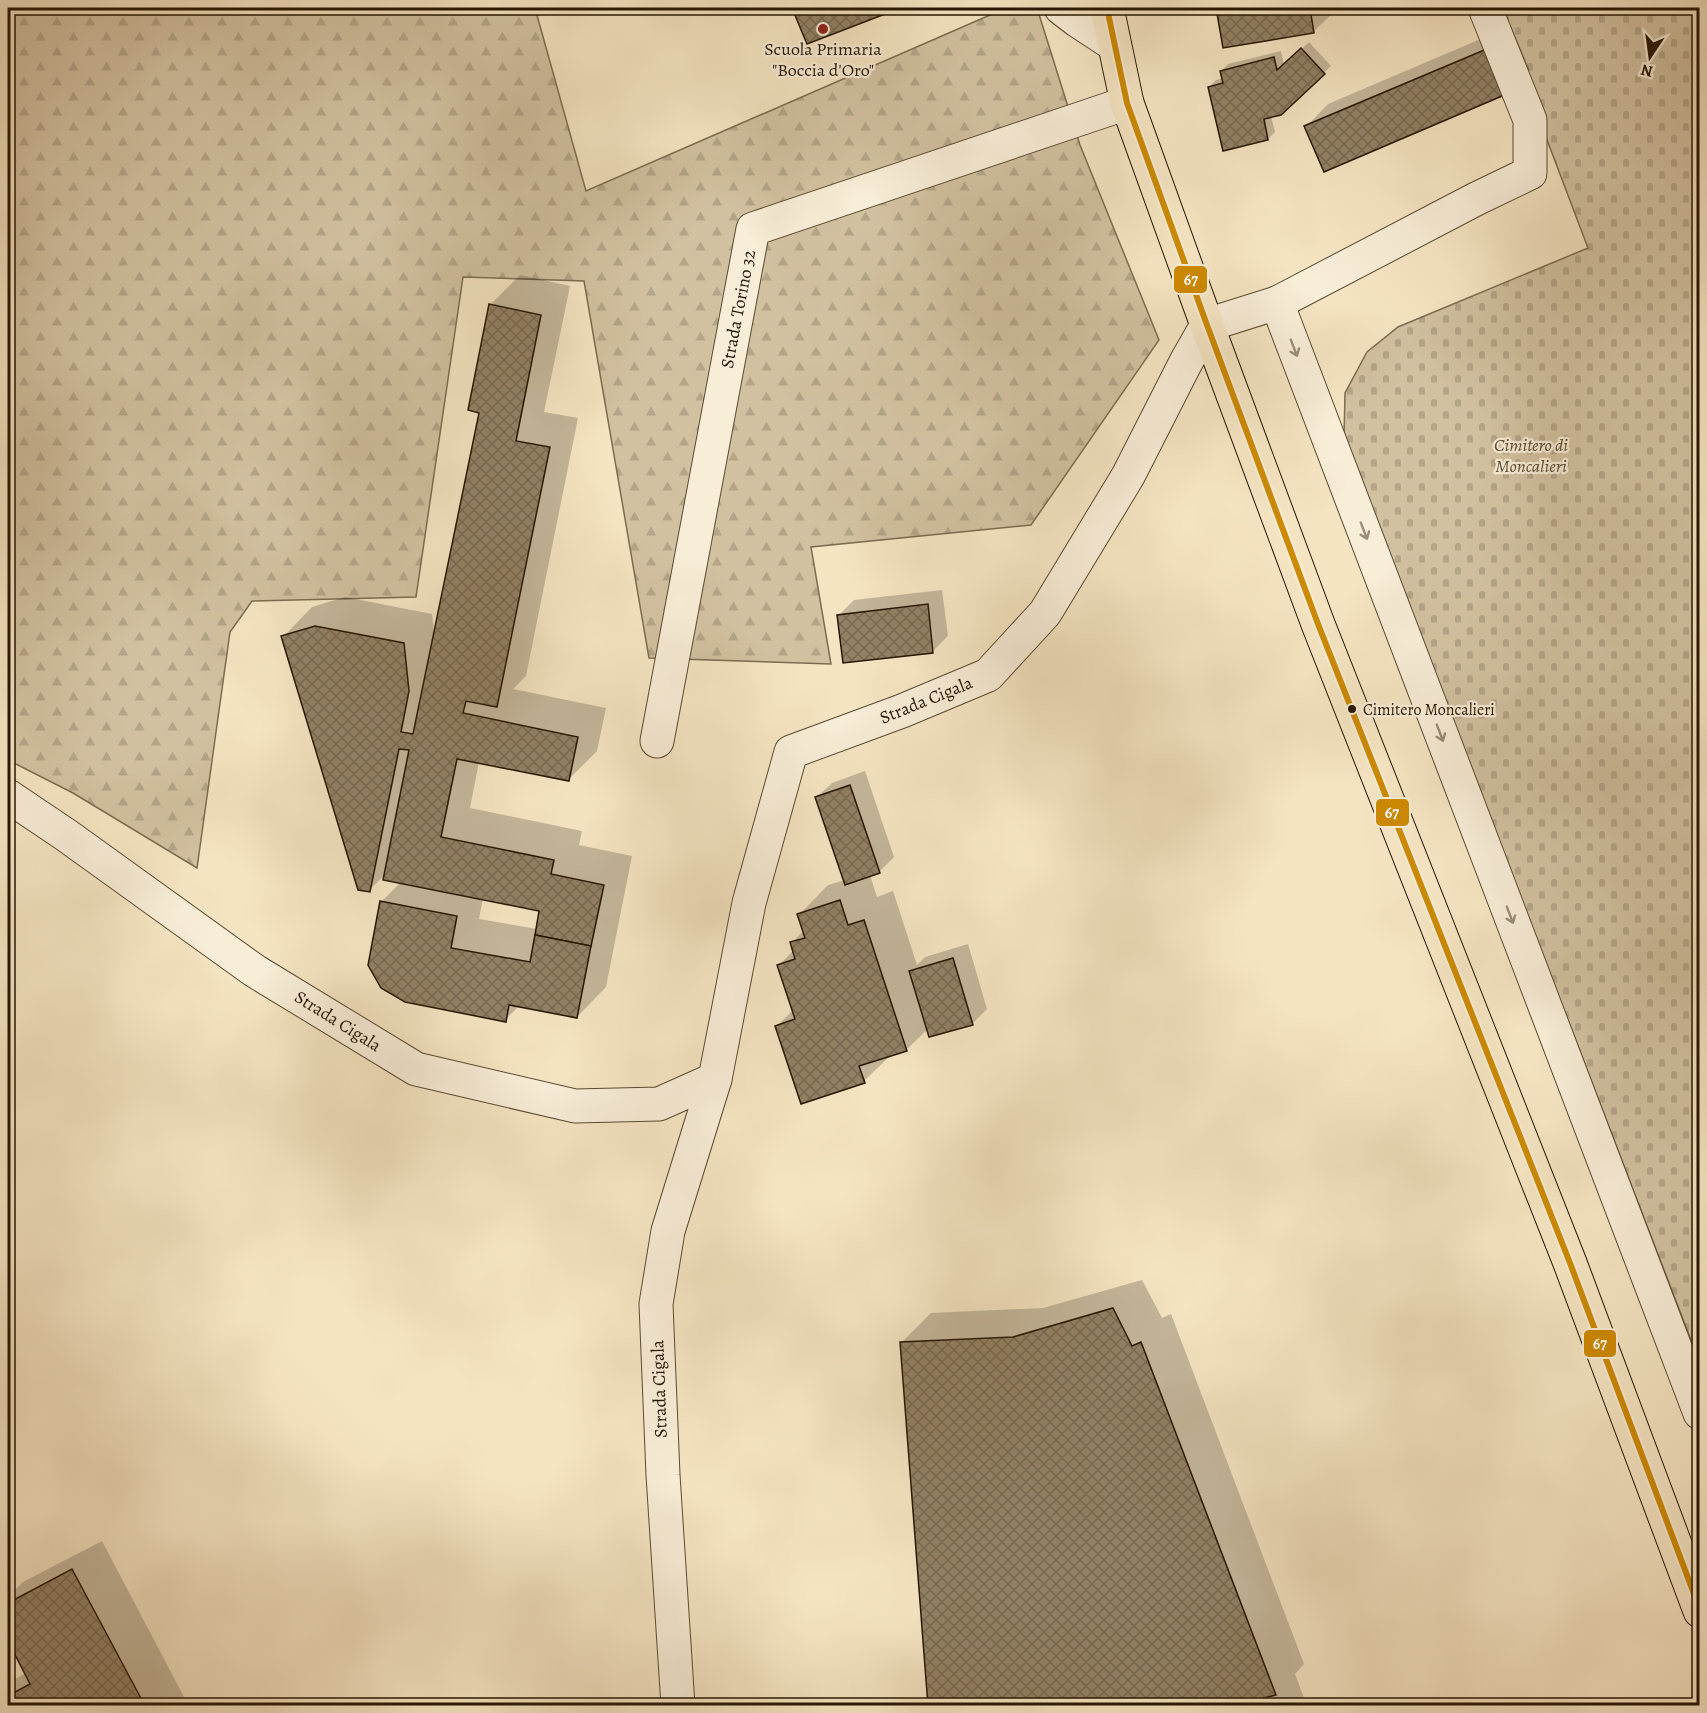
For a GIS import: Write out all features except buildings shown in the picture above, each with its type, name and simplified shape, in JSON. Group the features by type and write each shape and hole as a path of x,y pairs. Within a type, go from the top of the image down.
{"main road":[{"path":"1107,8 1126,103 1207,325 1318,624 1570,1263 1700,1611"}],"street":[{"path":"1061,8 1113,44"},
{"path":"1207,325 1277,303 1530,173 1530,120 1485,8"},
{"name":"Strada Torino 32","path":"657,741 753,229 1126,103"},
{"path":"1277,303 1700,1413"},
{"name":"Strada Cigala","path":"678,1706 663,1475 656,1304 668,1230 715,1079 748,903 791,752 902,711 987,675 1045,613 1128,476 1207,325"},
{"name":"Strada Cigala","path":"8,796 255,971 416,1069 575,1106 659,1104 715,1079"}],"green space":[{"path":"8,8 535,8 586,191 1006,8 1037,8 1080,145 1159,340 1031,525 811,547 831,664 649,658 584,281 463,277 416,597 252,601 230,632 197,868 73,793 8,760"},
{"name":"Cimitero di Moncalieri","path":"1497,8 1699,8 1699,1361 1344,438 1345,393 1367,352 1398,327 1588,248"}],"transit line":[{"name":"67","path":"1107,8 1127,103 1207,325 1318,624 1570,1263 1700,1610"}],"place":[{"name":"Scuola Primaria \"Boccia d'Oro\"","path":"823,29"},
{"name":"Cimitero Moncalieri","path":"1352,709"}]}
